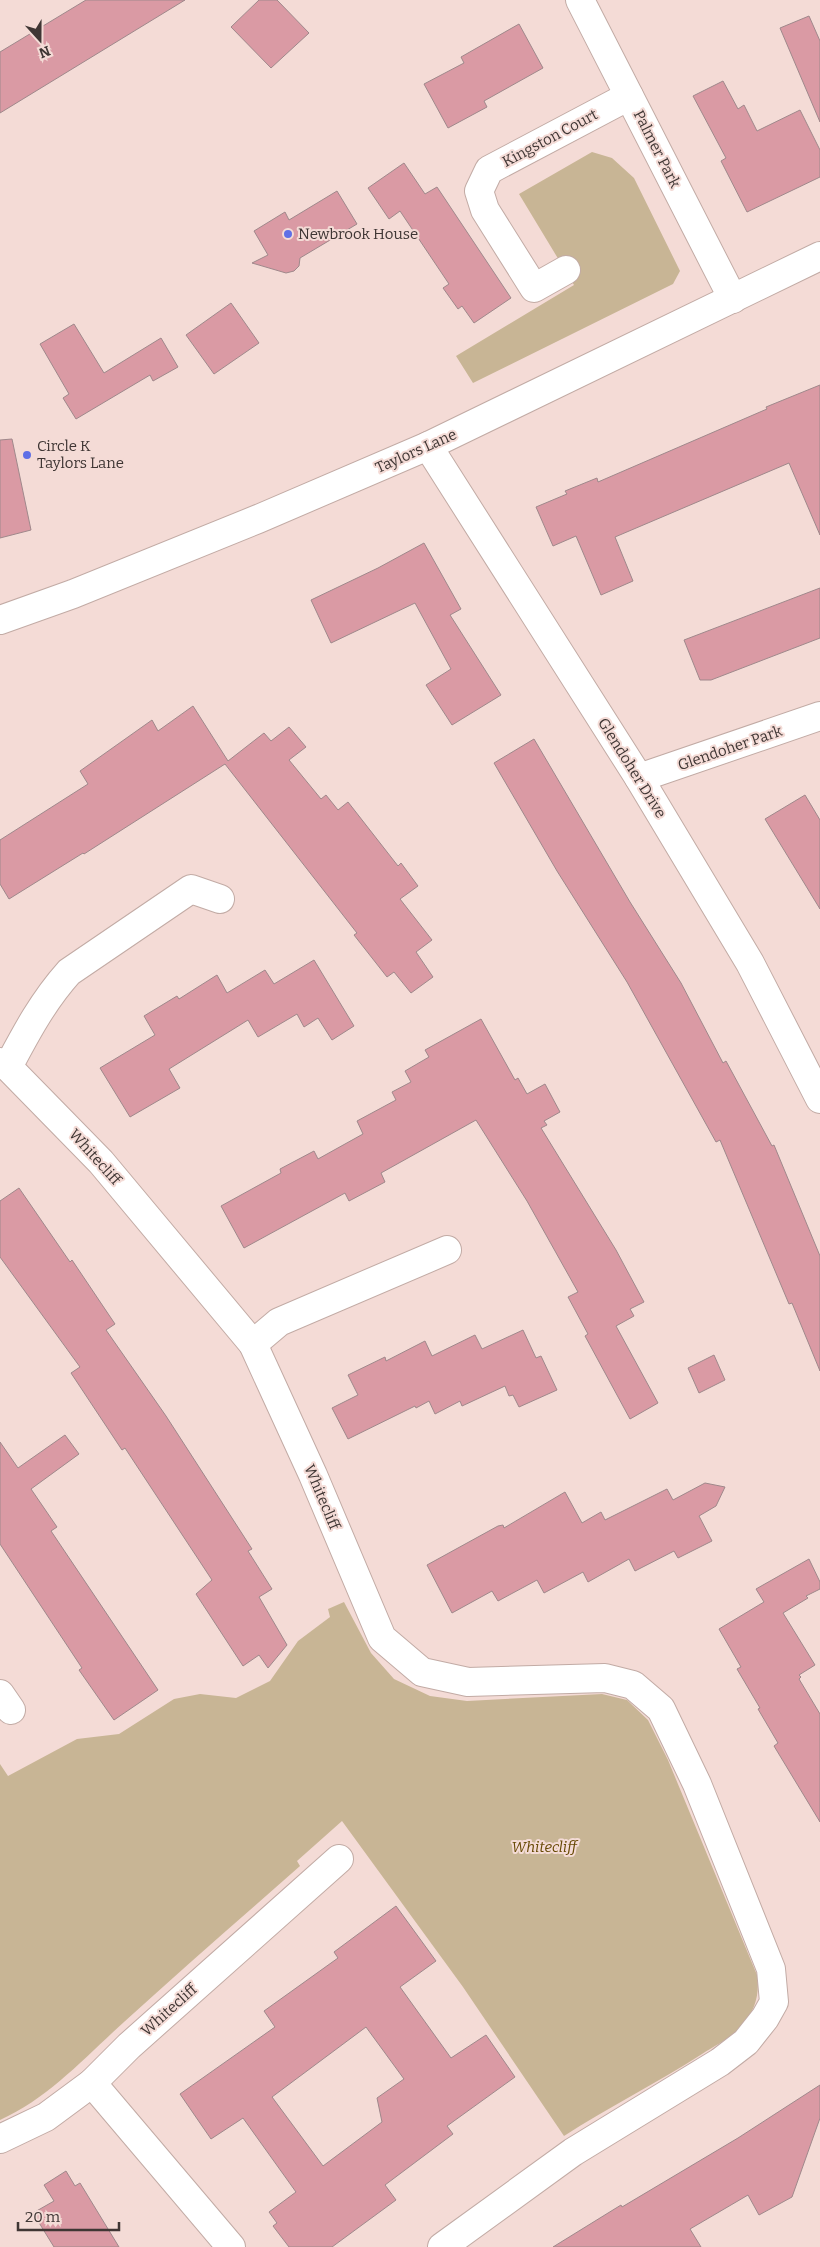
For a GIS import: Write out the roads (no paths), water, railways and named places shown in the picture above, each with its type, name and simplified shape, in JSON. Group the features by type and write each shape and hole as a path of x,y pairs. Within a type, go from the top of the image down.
{"street":[{"name":"Palmer Park","path":"580,0 733,298"},
{"name":"Kingston Court","path":"566,270 534,288 485,210 479,191 489,170 630,96"},
{"name":"Taylors Lane","path":"0,620 110,580 428,446 820,256"},
{"name":"Glendoher Drive","path":"428,446 639,778 750,963 820,1099"},
{"name":"Glendoher Park","path":"639,778 820,716"},
{"name":"Whitecliff","path":"220,899 190,889 69,972 53,990 4,1065 101,1162 254,1344 313,1475 382,1638 422,1672 468,1682 605,1678 633,1685 661,1709 697,1784 771,1969 774,2002 765,2018 746,2042 720,2062 573,2152 442,2247"},
{"path":"254,1344 279,1322 447,1250"},
{"name":"Whitecliff","path":"0,2139 46,2117 92,2083 129,2046 339,1859"},
{"path":"92,2083 231,2247"}],"place":[{"name":"Newbrook House","path":"288,234"},
{"name":"Circle K Taylors Lane","path":"27,455"}]}
